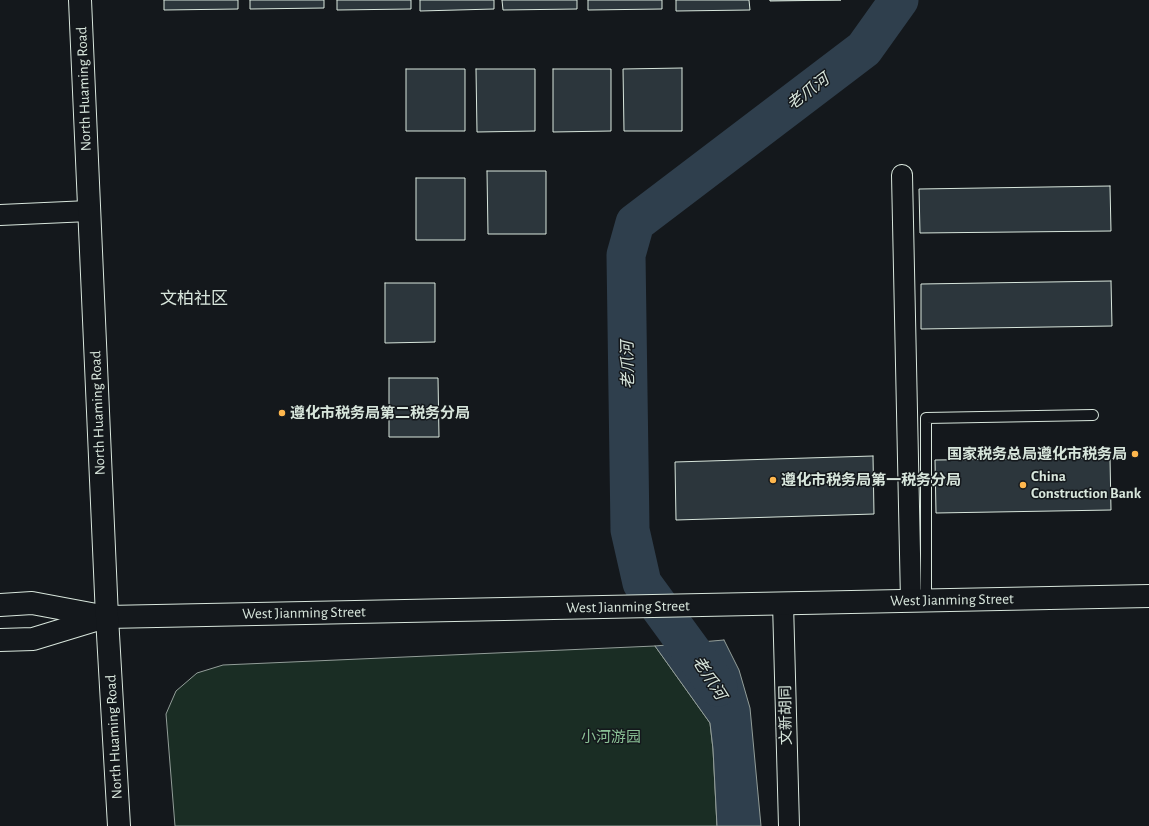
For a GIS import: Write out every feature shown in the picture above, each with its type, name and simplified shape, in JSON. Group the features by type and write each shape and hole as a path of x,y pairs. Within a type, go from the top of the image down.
{"main road":[{"name":"North Huaming Road","path":"80,0 107,617 119,826"},
{"name":"West Jianming Street","path":"0,605 32,603 107,617 1149,596"},
{"name":"West Jianming Street","path":"0,640 33,639 107,617"}],"street":[{"path":"902,176 919,601"},
{"path":"0,215 89,211"},
{"name":"文新胡同","path":"783,603 789,826"}],"lane":[{"path":"919,601 926,418 1093,415"}],"green space":[{"name":"小河游园","path":"655,646 710,723 713,749 717,826 175,826 166,714 176,691 197,673 223,665"}],"water":[{"path":"724,640 739,670 750,708 761,826 717,826 713,749 710,723 655,646"}],"building":[{"path":"164,0 238,0 238,9 164,10"},
{"path":"250,0 324,0 324,8 250,9"},
{"path":"337,0 411,0 411,9 337,10"},
{"path":"420,0 494,0 494,9 420,11"},
{"path":"502,0 577,0 577,9 503,10"},
{"path":"588,0 662,0 662,9 588,10"},
{"path":"676,0 749,0 750,10 676,11"},
{"path":"770,0 841,0 770,1"},
{"path":"682,68 682,131 624,131 623,69"},
{"path":"406,69 465,69 465,131 406,131"},
{"path":"476,69 535,69 535,131 477,132"},
{"path":"553,69 611,69 611,131 553,132"},
{"path":"487,171 546,171 546,234 488,234"},
{"path":"416,178 465,178 465,240 416,240"},
{"path":"1110,186 1111,231 920,233 919,189"},
{"path":"1111,281 1112,326 921,329 921,284"},
{"path":"385,283 435,283 435,342 385,343"},
{"path":"389,378 438,378 439,437 389,437"},
{"path":"873,456 874,514 676,520 675,462"},
{"name":"China Construction Bank","path":"1110,458 1111,510 936,513 935,460"}],"waterway":[{"name":"老爪河","path":"718,687 642,583 630,530 626,255 635,223 864,49 899,0"}],"place":[{"name":"遵化市税务局第二税务分局","path":"282,413"},
{"name":"国家税务总局遵化市税务局","path":"1135,454"},
{"name":"遵化市税务局第一税务分局","path":"773,480"},
{"name":"China Construction Bank","path":"1023,485"}],"district":[{"name":"文柏社区","path":"194,299"}]}
